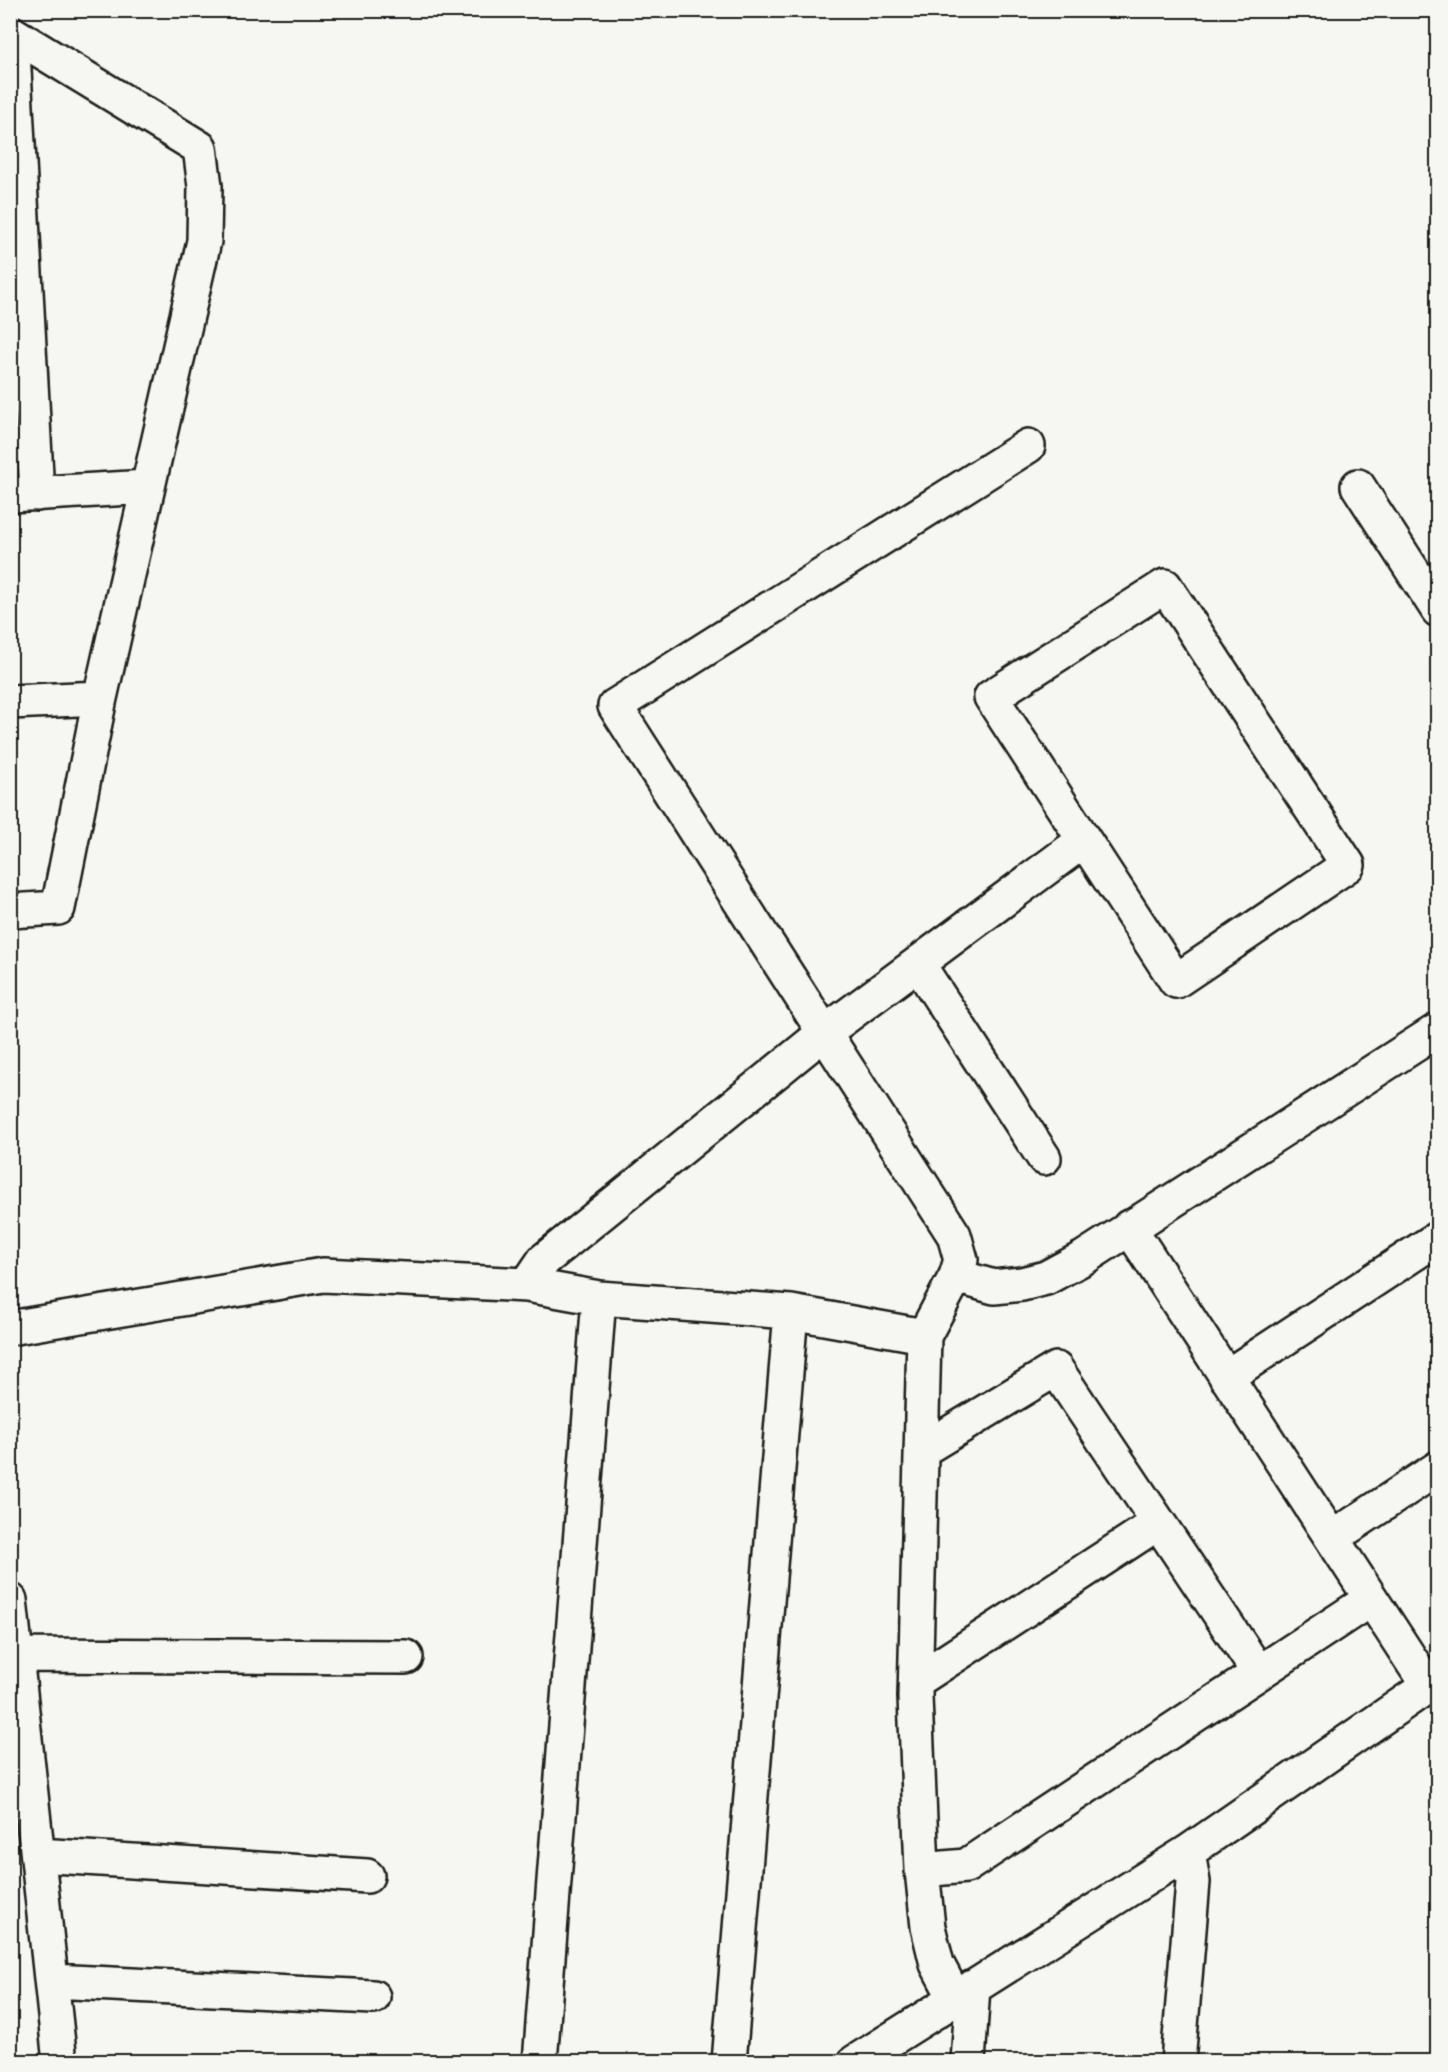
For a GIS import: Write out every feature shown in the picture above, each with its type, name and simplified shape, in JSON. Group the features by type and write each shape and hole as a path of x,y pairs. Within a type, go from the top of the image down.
{"street":[{"path":"11,32 24,495 148,487"},
{"path":"10,911 58,908 100,698 204,241 205,186 200,148 11,32"},
{"path":"968,2061 964,1993 937,1964 928,1927 922,1870 916,1681 924,1336 956,1276 961,1260 954,1235 615,706 1028,446"},
{"path":"1358,486 1437,610"},
{"path":"1165,586 1348,865 1176,981 1083,842 991,697 1165,586"},
{"path":"10,702 100,698"},
{"path":"527,1286 544,1260 824,1033 1083,842"},
{"path":"918,964 1044,1158"},
{"path":"956,1276 994,1287 1046,1278 1085,1257 1437,1030"},
{"path":"855,2061 1188,1852 1433,1682 1371,1599 1129,1227"},
{"path":"1226,1377 1437,1238"},
{"path":"10,1328 323,1275 527,1286 599,1298 791,1312 924,1336"},
{"path":"540,2061 599,1298"},
{"path":"729,2061 791,1312"},
{"path":"922,1450 1056,1369 1259,1673"},
{"path":"1332,1538 1437,1468"},
{"path":"916,1681 1158,1523"},
{"path":"922,1870 966,1866 1371,1599"},
{"path":"10,1600 60,2061"},
{"path":"16,1655 406,1657"},
{"path":"1178,2061 1193,1882 1188,1852"},
{"path":"38,1855 367,1876"},
{"path":"52,1981 373,1997"}]}
